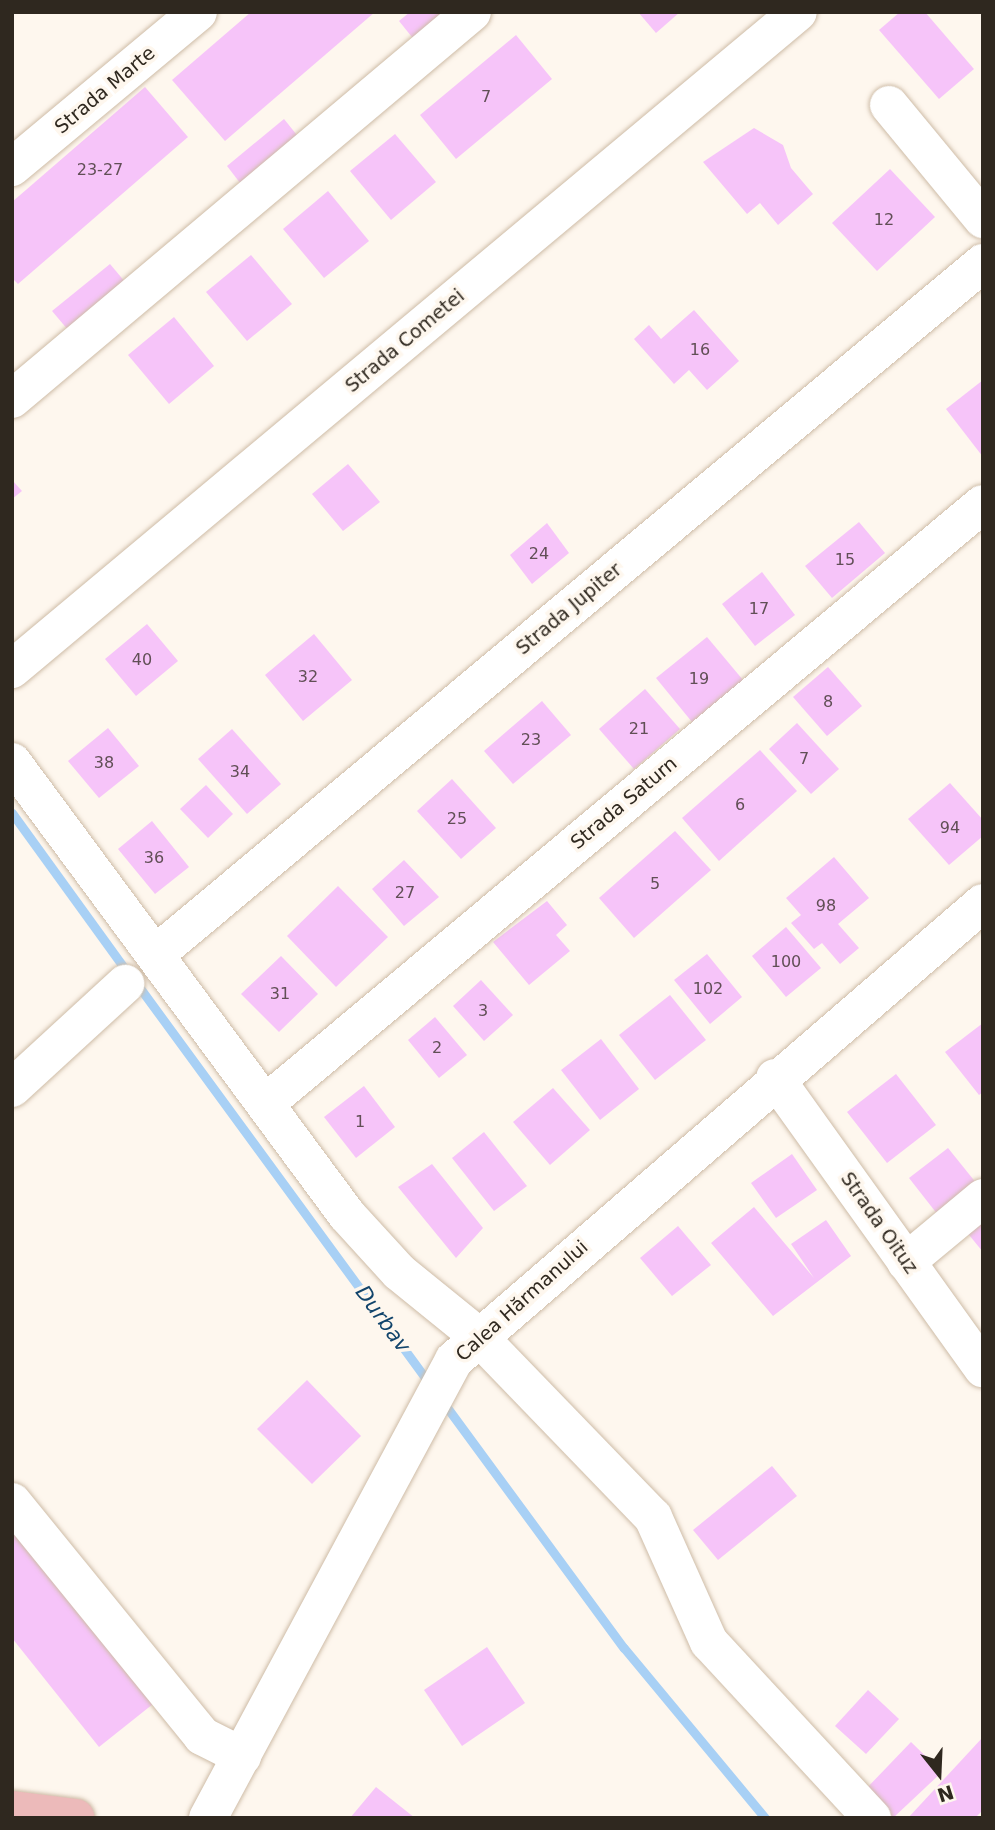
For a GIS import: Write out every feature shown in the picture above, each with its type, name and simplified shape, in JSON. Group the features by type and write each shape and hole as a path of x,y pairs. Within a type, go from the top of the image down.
{"main road":[{"path":"12,1810 76,1818"}],"street":[{"name":"Strada Marte","path":"12,167 198,12"},
{"path":"12,399 472,12"},
{"name":"Strada Cometei","path":"12,670 798,12"},
{"path":"889,105 983,219"},
{"name":"Strada Jupiter","path":"156,954 983,263"},
{"name":"Strada Saturn","path":"266,1103 983,504"},
{"path":"12,762 266,1103 399,1272 466,1348 653,1517 709,1643 862,1808"},
{"name":"Calea Hărmanului","path":"208,1818 409,1440 466,1348 775,1078 983,903"},
{"path":"12,1088 125,984"},
{"name":"Strada Oituz","path":"775,1078 906,1262 977,1347"},
{"path":"906,1262 983,1198"},
{"path":"12,1502 202,1737 242,1756"}],"building":[{"path":"251,12 375,12 225,141 172,80"},
{"path":"410,12 462,12 420,47 399,21"},
{"path":"638,12 680,12 656,33"},
{"path":"900,12 925,12 974,69 939,99 879,30"},
{"path":"516,35 552,79 456,159 420,115"},
{"path":"145,87 188,137 18,284 12,278 12,202"},
{"path":"284,119 305,145 247,192 227,166"},
{"path":"754,128 783,145 791,168 813,194 778,225 760,203 747,214 703,162"},
{"path":"395,134 436,182 391,220 350,171"},
{"path":"890,169 935,217 877,271 832,223"},
{"path":"328,191 369,241 324,278 283,229"},
{"path":"251,255 292,304 247,341 206,292"},
{"path":"110,264 131,289 74,337 52,311"},
{"path":"694,310 739,361 707,390 689,370 674,384 634,339 649,325 661,339"},
{"path":"174,317 214,366 169,404 128,355"},
{"path":"983,380 983,457 946,409"},
{"path":"348,464 380,502 343,531 312,494"},
{"path":"12,480 22,491 12,499"},
{"path":"859,522 885,553 832,598 805,566"},
{"path":"547,523 569,553 532,584 510,555"},
{"path":"762,572 795,615 755,646 722,604"},
{"path":"147,624 178,661 136,696 105,659"},
{"path":"314,634 352,680 303,721 265,675"},
{"path":"707,637 743,680 692,722 656,678"},
{"path":"828,667 862,706 827,736 793,697"},
{"path":"645,689 680,729 634,769 599,729"},
{"path":"542,701 571,735 513,784 484,751"},
{"path":"797,723 839,769 811,794 769,749"},
{"path":"108,728 139,766 99,798 68,761"},
{"path":"232,729 281,784 247,814 198,759"},
{"path":"760,750 797,791 719,861 682,818"},
{"path":"452,779 496,828 461,859 417,811"},
{"path":"950,783 983,820 983,836 949,865 908,819"},
{"path":"206,785 233,814 208,838 180,809"},
{"path":"152,821 189,867 155,894 118,849"},
{"path":"675,831 711,870 634,938 599,898"},
{"path":"834,857 869,898 838,924 859,948 840,964 822,943 814,949 791,923 801,915 786,898"},
{"path":"404,860 439,897 404,926 372,889"},
{"path":"338,886 388,937 336,987 287,936"},
{"path":"547,901 567,925 556,935 570,951 529,985 493,942"},
{"path":"786,927 821,968 786,997 752,956"},
{"path":"707,954 742,997 710,1024 674,980"},
{"path":"281,956 318,994 279,1032 241,994"},
{"path":"481,980 513,1015 484,1041 453,1006"},
{"path":"670,995 706,1040 655,1080 619,1035"},
{"path":"435,1017 467,1055 439,1078 408,1040"},
{"path":"983,1023 983,1092 979,1095 945,1052"},
{"path":"601,1039 639,1089 600,1120 561,1070"},
{"path":"896,1074 936,1125 887,1163 847,1112"},
{"path":"364,1086 395,1127 356,1158 324,1117"},
{"path":"553,1088 590,1130 550,1165 513,1122"},
{"path":"484,1132 527,1186 494,1211 452,1158"},
{"path":"948,1148 977,1184 938,1215 909,1178"},
{"path":"792,1154 817,1190 776,1218 751,1183"},
{"path":"432,1164 483,1228 456,1258 398,1187"},
{"path":"754,1207 814,1278 791,1244 826,1220 851,1256 773,1316 711,1243"},
{"path":"983,1216 983,1252 965,1230"},
{"path":"678,1226 711,1265 672,1296 640,1258"},
{"path":"307,1380 361,1436 312,1484 257,1429"},
{"path":"772,1466 797,1496 718,1560 693,1530"},
{"path":"12,1527 153,1704 99,1747 12,1638"},
{"path":"487,1647 525,1703 462,1746 424,1690"},
{"path":"868,1690 899,1719 866,1754 835,1726"},
{"path":"983,1737 983,1810 975,1818 908,1818"},
{"path":"911,1742 942,1772 893,1818 864,1791"},
{"path":"376,1787 415,1818 350,1818"}],"waterway":[{"name":"Durbav","path":"12,813 128,973"},
{"name":"Durbav","path":"137,984 430,1385"},
{"name":"Durbav","path":"443,1402 624,1648 765,1818"}]}
